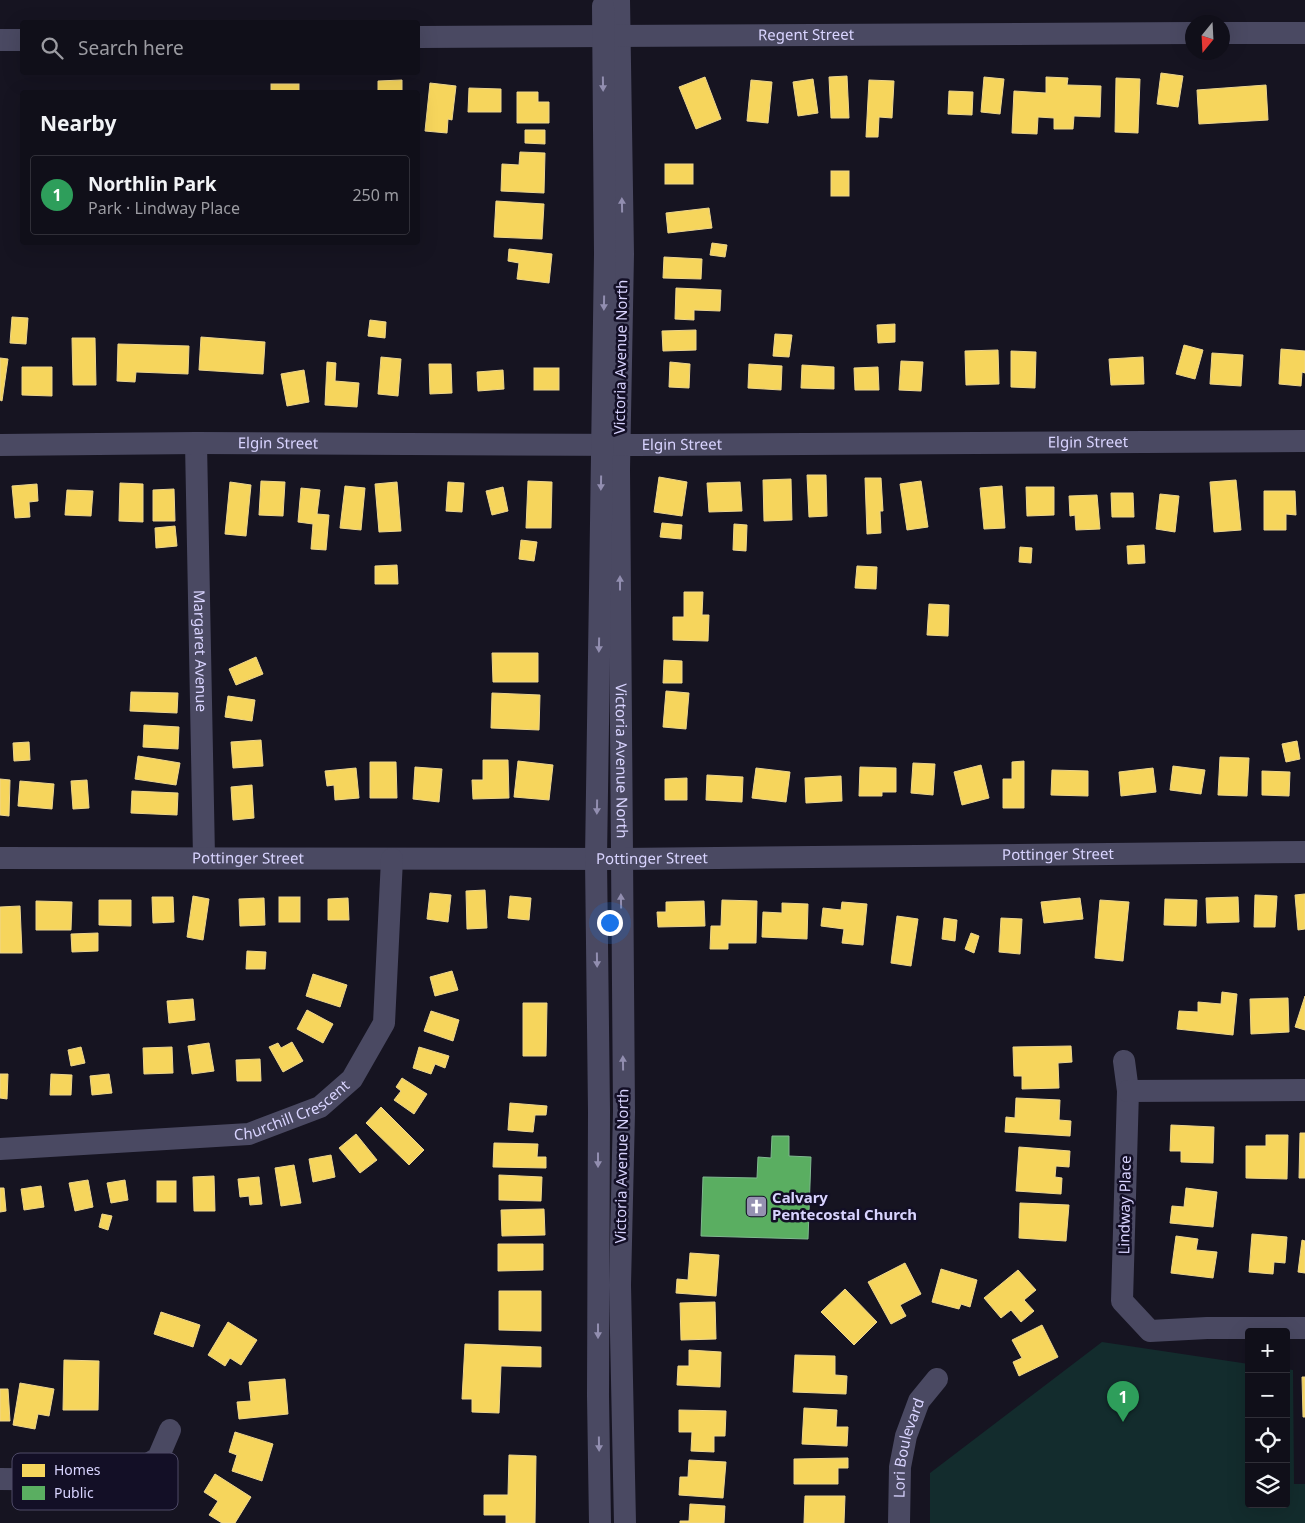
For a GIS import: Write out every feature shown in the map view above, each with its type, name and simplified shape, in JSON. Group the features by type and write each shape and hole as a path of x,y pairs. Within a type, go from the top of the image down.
{"street":[{"name":"Victoria Avenue North","path":"600,1523 596,859 611,445 614,254 611,35 603,0"},
{"name":"Victoria Avenue North","path":"611,35 619,0"},
{"name":"Regent Street","path":"420,36 1185,33"},
{"path":"1230,33 1305,33"},
{"path":"0,40 20,40"},
{"name":"Elgin Street","path":"0,445 196,443 611,445 1305,441"},
{"name":"Margaret Avenue","path":"196,443 204,857"},
{"name":"Victoria Avenue North","path":"611,445 621,859 624,1112 620,1285 624,1397 625,1523"},
{"name":"Pottinger Street","path":"0,858 621,859 1305,852"},
{"name":"Churchill Crescent","path":"0,1149 249,1134 320,1107 352,1079 384,1023 392,859"},
{"name":"Lindway Place","path":"1124,1061 1128,1091 1122,1301 1150,1331 1207,1328 1305,1328"},
{"path":"1128,1091 1305,1090"},
{"name":"Lori Boulevard","path":"899,1523 900,1467 906,1436 919,1401 936,1379"},
{"path":"598,1396 624,1397"},
{"path":"160,1453 170,1430"}],"green space":[{"path":"1102,1342 1245,1363 1245,1508 1290,1508 1290,1370 1293,1370 1294,1484 1305,1484 1305,1523 930,1523 930,1473"}],"building: Homes":[{"path":"1161,73 1183,76 1178,107 1157,104"},
{"path":"847,76 849,118 831,118 829,77"},
{"path":"705,77 721,119 696,129 679,87"},
{"path":"984,77 1004,79 1000,114 981,112"},
{"path":"1046,77 1068,78 1067,85 1101,86 1100,117 1074,116 1073,129 1054,129 1054,118 1038,117 1037,134 1012,133 1014,91 1046,93"},
{"path":"1116,78 1140,79 1138,133 1115,132"},
{"path":"813,79 818,113 798,116 793,82"},
{"path":"402,80 402,90 378,90 378,81"},
{"path":"751,80 772,82 768,123 747,121"},
{"path":"869,80 894,81 892,118 879,117 878,137 866,137"},
{"path":"430,83 456,86 452,120 448,119 447,133 425,131"},
{"path":"271,84 299,84 299,90 271,90"},
{"path":"1266,85 1268,120 1199,124 1197,90"},
{"path":"469,88 501,89 501,112 468,112"},
{"path":"949,91 973,92 972,115 948,114"},
{"path":"517,92 538,92 538,102 549,102 549,123 517,123"},
{"path":"525,130 545,130 545,144 525,143"},
{"path":"520,152 545,153 544,193 501,191 502,164 519,165"},
{"path":"665,164 693,164 693,184 665,184"},
{"path":"831,171 849,171 849,196 831,196"},
{"path":"496,201 544,204 542,239 494,237"},
{"path":"709,208 712,228 668,233 666,213"},
{"path":"712,243 727,245 725,257 710,255"},
{"path":"509,249 552,254 549,283 517,279 519,263 508,261"},
{"path":"664,257 702,259 701,279 663,278"},
{"path":"676,288 721,290 720,311 694,310 694,320 675,319"},
{"path":"12,317 28,318 26,344 10,343"},
{"path":"370,320 386,322 385,338 368,336"},
{"path":"895,324 895,342 878,343 877,325"},
{"path":"696,330 696,350 663,351 662,331"},
{"path":"775,334 792,335 789,357 773,356"},
{"path":"201,337 265,342 263,374 199,370"},
{"path":"72,338 95,338 96,385 73,385"},
{"path":"118,344 189,346 188,374 136,372 135,382 117,381"},
{"path":"1184,345 1203,350 1195,379 1176,374"},
{"path":"1281,349 1305,351 1305,373 1302,372 1301,386 1279,384"},
{"path":"998,350 999,384 966,385 965,351"},
{"path":"1011,351 1036,352 1035,388 1011,387"},
{"path":"1212,353 1243,355 1241,386 1210,384"},
{"path":"381,357 401,359 398,396 378,394"},
{"path":"1143,357 1144,384 1111,385 1109,359"},
{"path":"0,358 8,359 2,401 0,400"},
{"path":"901,361 923,362 921,391 899,390"},
{"path":"327,362 336,363 335,381 359,383 357,407 325,405"},
{"path":"670,362 690,364 689,388 669,387"},
{"path":"429,364 451,364 452,393 430,394"},
{"path":"749,364 782,366 781,390 748,388"},
{"path":"802,365 834,367 834,389 801,388"},
{"path":"22,367 52,367 52,396 22,395"},
{"path":"878,367 879,390 855,390 854,368"},
{"path":"534,368 559,368 559,390 534,390"},
{"path":"304,370 309,402 287,406 281,374"},
{"path":"503,370 504,389 478,391 477,372"},
{"path":"807,475 826,475 827,516 809,517"},
{"path":"659,477 687,482 682,516 654,512"},
{"path":"865,478 881,478 883,511 880,511 881,533 867,534"},
{"path":"791,479 792,520 764,521 763,480"},
{"path":"1236,480 1241,530 1214,532 1210,482"},
{"path":"261,481 285,482 283,516 259,515"},
{"path":"528,481 552,482 551,528 526,528"},
{"path":"921,481 928,527 907,530 900,484"},
{"path":"230,482 251,485 246,536 225,534"},
{"path":"397,482 401,531 379,532 375,484"},
{"path":"448,482 464,483 462,512 446,511"},
{"path":"740,482 742,511 709,512 707,483"},
{"path":"120,483 143,484 143,522 119,521"},
{"path":"37,484 38,501 29,502 30,517 15,518 12,486"},
{"path":"345,486 365,488 361,530 340,528"},
{"path":"1002,486 1005,528 984,529 980,488"},
{"path":"503,487 508,511 492,515 486,491"},
{"path":"1026,487 1054,487 1054,515 1027,516"},
{"path":"301,488 320,490 317,514 329,515 326,550 311,549 313,524 298,522"},
{"path":"174,489 175,521 153,521 153,490"},
{"path":"67,490 93,491 91,516 65,515"},
{"path":"1264,491 1295,491 1296,515 1286,514 1286,530 1264,530"},
{"path":"1111,493 1133,493 1134,517 1112,517"},
{"path":"1160,494 1179,496 1175,532 1156,529"},
{"path":"1097,495 1100,529 1076,530 1075,515 1070,516 1069,496"},
{"path":"662,523 682,525 681,539 660,537"},
{"path":"734,524 747,525 746,551 733,550"},
{"path":"175,526 177,546 156,548 155,528"},
{"path":"521,540 537,542 534,561 519,559"},
{"path":"1144,545 1145,563 1128,564 1127,546"},
{"path":"1020,547 1032,548 1031,563 1019,562"},
{"path":"397,565 398,584 375,584 375,566"},
{"path":"857,566 877,567 876,589 855,588"},
{"path":"684,592 703,592 702,615 709,615 708,641 673,640 673,617 684,617"},
{"path":"929,604 949,605 948,636 927,635"},
{"path":"492,653 538,653 538,682 493,682"},
{"path":"256,657 263,674 236,685 229,669"},
{"path":"664,660 682,661 682,683 663,683"},
{"path":"666,691 689,693 686,729 663,727"},
{"path":"131,692 178,693 177,713 130,711"},
{"path":"492,693 540,695 539,730 491,728"},
{"path":"228,696 255,700 252,721 225,717"},
{"path":"144,725 179,727 178,749 143,747"},
{"path":"261,740 263,766 233,768 231,742"},
{"path":"1297,741 1300,759 1286,762 1282,744"},
{"path":"29,742 30,760 14,761 13,743"},
{"path":"138,756 180,763 176,785 135,779"},
{"path":"1220,757 1249,758 1247,796 1218,795"},
{"path":"483,760 508,760 509,798 473,799 472,780 483,780"},
{"path":"518,761 553,765 549,800 514,797"},
{"path":"1024,761 1024,808 1003,808 1003,779 1012,779 1012,762"},
{"path":"370,762 396,762 397,798 370,798"},
{"path":"913,763 935,764 933,795 911,793"},
{"path":"981,765 989,798 962,805 954,772"},
{"path":"1173,766 1205,770 1201,794 1170,790"},
{"path":"415,767 442,769 439,802 413,799"},
{"path":"860,767 896,768 896,792 882,792 882,796 859,796"},
{"path":"356,768 359,798 335,800 334,785 327,786 325,771"},
{"path":"756,768 790,772 786,802 752,798"},
{"path":"1153,768 1156,792 1121,796 1119,772"},
{"path":"1052,770 1088,771 1088,796 1051,795"},
{"path":"1262,771 1290,772 1289,796 1262,795"},
{"path":"707,775 743,777 742,802 706,800"},
{"path":"841,776 842,801 806,803 805,778"},
{"path":"687,778 687,800 665,800 665,779"},
{"path":"0,779 10,780 9,816 0,815"},
{"path":"87,780 89,808 73,809 71,781"},
{"path":"20,781 54,784 52,809 18,806"},
{"path":"252,785 254,818 233,820 231,787"},
{"path":"132,791 178,793 177,815 131,813"},
{"path":"485,890 487,928 467,929 466,891"},
{"path":"430,893 451,895 448,922 427,919"},
{"path":"1305,894 1305,929 1298,930 1295,895"},
{"path":"1255,895 1277,896 1275,927 1254,927"},
{"path":"193,896 209,899 203,940 187,937"},
{"path":"510,896 531,898 529,920 508,918"},
{"path":"152,897 173,897 174,922 153,923"},
{"path":"279,897 300,897 300,922 279,922"},
{"path":"1238,897 1239,922 1207,923 1206,898"},
{"path":"264,898 265,925 240,926 239,899"},
{"path":"348,898 349,920 328,920 328,899"},
{"path":"1080,898 1083,919 1044,923 1041,902"},
{"path":"1165,899 1197,900 1196,926 1164,925"},
{"path":"99,900 131,900 131,926 99,925"},
{"path":"722,900 757,901 756,943 728,943 728,949 710,949 711,926 721,926"},
{"path":"1100,900 1129,902 1123,961 1095,958"},
{"path":"36,901 72,902 71,930 36,930"},
{"path":"704,901 705,926 658,927 657,912 666,912 666,902"},
{"path":"842,902 867,904 863,945 842,943 844,929 821,926 823,908 841,910"},
{"path":"782,903 808,904 807,939 762,937 763,912 782,913"},
{"path":"20,906 22,953 0,953 0,907"},
{"path":"897,916 918,919 911,966 891,963"},
{"path":"944,918 957,920 955,941 942,939"},
{"path":"1001,918 1022,919 1020,954 999,952"},
{"path":"98,933 98,951 72,952 71,934"},
{"path":"971,933 979,936 974,953 965,949"},
{"path":"247,951 266,952 265,969 246,969"},
{"path":"452,971 458,990 435,996 430,977"},
{"path":"313,974 347,985 340,1007 306,996"},
{"path":"1222,992 1237,994 1233,1035 1177,1029 1179,1011 1198,1012 1198,1002 1221,1004"},
{"path":"1305,996 1305,1030 1295,1027"},
{"path":"1288,998 1289,1032 1251,1034 1250,999"},
{"path":"193,999 195,1020 169,1023 167,1001"},
{"path":"523,1003 547,1003 546,1056 523,1056"},
{"path":"307,1010 333,1024 323,1043 297,1029"},
{"path":"431,1011 459,1020 453,1041 424,1031"},
{"path":"292,1042 303,1061 283,1072 269,1047 278,1043 281,1048"},
{"path":"209,1043 214,1071 192,1074 188,1046"},
{"path":"1071,1046 1072,1062 1058,1063 1059,1088 1022,1089 1022,1076 1014,1076 1013,1047"},
{"path":"81,1047 85,1063 71,1066 68,1050"},
{"path":"172,1047 173,1073 144,1074 143,1048"},
{"path":"419,1047 449,1056 445,1068 435,1064 431,1074 413,1068"},
{"path":"260,1059 261,1081 237,1081 236,1060"},
{"path":"0,1074 8,1074 7,1099 0,1098"},
{"path":"51,1074 72,1075 71,1095 50,1095"},
{"path":"109,1074 112,1093 92,1095 90,1076"},
{"path":"402,1078 427,1094 414,1114 394,1100 401,1091 396,1087"},
{"path":"1016,1098 1060,1100 1059,1120 1071,1121 1070,1136 1005,1132 1006,1117 1015,1118"},
{"path":"510,1103 547,1106 546,1115 535,1115 533,1132 508,1130"},
{"path":"381,1107 424,1150 409,1165 366,1123"},
{"path":"1171,1125 1214,1127 1213,1163 1181,1162 1181,1151 1170,1151"},
{"path":"1300,1133 1305,1133 1305,1178 1299,1178"},
{"path":"356,1134 377,1160 360,1173 339,1148"},
{"path":"1266,1135 1288,1135 1287,1179 1246,1178 1246,1146 1266,1146"},
{"path":"494,1143 538,1144 537,1157 546,1157 546,1168 493,1167"},
{"path":"1019,1147 1070,1151 1069,1167 1056,1166 1055,1177 1062,1178 1061,1194 1016,1191"},
{"path":"331,1155 335,1177 313,1182 309,1159"},
{"path":"294,1165 301,1203 281,1206 275,1168"},
{"path":"499,1175 542,1177 541,1201 499,1200"},
{"path":"214,1176 215,1211 194,1211 193,1177"},
{"path":"259,1177 262,1204 250,1205 249,1196 240,1197 238,1179"},
{"path":"88,1180 93,1207 75,1211 69,1183"},
{"path":"125,1180 128,1200 111,1203 107,1183"},
{"path":"157,1181 176,1181 176,1202 157,1202"},
{"path":"41,1186 44,1207 24,1210 21,1189"},
{"path":"0,1188 4,1188 6,1211 0,1212"},
{"path":"1186,1188 1217,1192 1213,1227 1170,1223 1172,1206 1184,1207"},
{"path":"1020,1203 1069,1205 1066,1241 1019,1238"},
{"path":"544,1209 545,1235 502,1236 501,1210"},
{"path":"102,1214 112,1216 108,1230 99,1227"},
{"path":"1252,1234 1287,1237 1285,1263 1274,1262 1273,1274 1249,1272"},
{"path":"1176,1236 1198,1239 1196,1250 1217,1252 1213,1278 1171,1273"},
{"path":"1302,1240 1305,1241 1305,1273 1298,1272"},
{"path":"498,1244 543,1244 543,1270 498,1271"},
{"path":"690,1253 719,1255 716,1296 676,1293 677,1279 688,1280"},
{"path":"905,1263 921,1294 900,1305 906,1316 891,1324 868,1282"},
{"path":"941,1269 977,1280 970,1307 961,1304 959,1309 932,1302"},
{"path":"1018,1270 1036,1290 1024,1300 1034,1311 1021,1322 1011,1310 1001,1318 984,1298"},
{"path":"845,1289 877,1322 854,1345 821,1312"},
{"path":"499,1291 541,1291 541,1331 499,1330"},
{"path":"715,1302 716,1339 681,1340 680,1303"},
{"path":"161,1312 200,1325 193,1347 154,1334"},
{"path":"228,1322 257,1340 241,1365 230,1358 225,1366 208,1355"},
{"path":"1042,1325 1058,1357 1019,1376 1013,1362 1022,1358 1012,1340"},
{"path":"465,1344 541,1347 541,1367 501,1366 499,1413 472,1412 472,1399 462,1399"},
{"path":"689,1350 721,1352 720,1387 677,1385 678,1366 689,1366"},
{"path":"795,1355 835,1356 835,1375 847,1376 846,1394 793,1392"},
{"path":"64,1360 99,1361 98,1410 63,1410"},
{"path":"1302,1377 1305,1377 1305,1417 1303,1417"},
{"path":"285,1379 288,1414 239,1419 237,1402 251,1401 249,1382"},
{"path":"20,1383 54,1389 49,1416 38,1414 35,1429 13,1425"},
{"path":"0,1389 8,1389 10,1421 0,1421"},
{"path":"804,1408 837,1410 836,1427 848,1427 847,1446 802,1444"},
{"path":"679,1410 726,1411 725,1436 714,1436 714,1452 691,1451 692,1432 679,1432"},
{"path":"235,1432 273,1444 262,1481 232,1471 237,1455 229,1452"},
{"path":"509,1455 536,1456 535,1523 506,1523 506,1515 484,1515 484,1495 508,1495"},
{"path":"848,1458 848,1468 838,1468 838,1484 794,1484 794,1459"},
{"path":"689,1460 726,1462 723,1498 679,1495 680,1477 688,1477"},
{"path":"215,1474 251,1497 235,1523 222,1523 209,1515 218,1501 204,1492"},
{"path":"805,1496 845,1496 844,1523 804,1523"},
{"path":"690,1504 725,1506 724,1523 680,1523 680,1521 689,1521"}],"building: Public":[{"name":"Calvary Pentecostal Church","path":"772,1136 789,1136 789,1156 811,1157 808,1239 701,1236 703,1177 757,1178 758,1157 771,1158"}],"place":[{"name":"Calvary Pentecostal Church","path":"756,1207"},
{"name":"Northlin Park","path":"1123,1422"}]}
